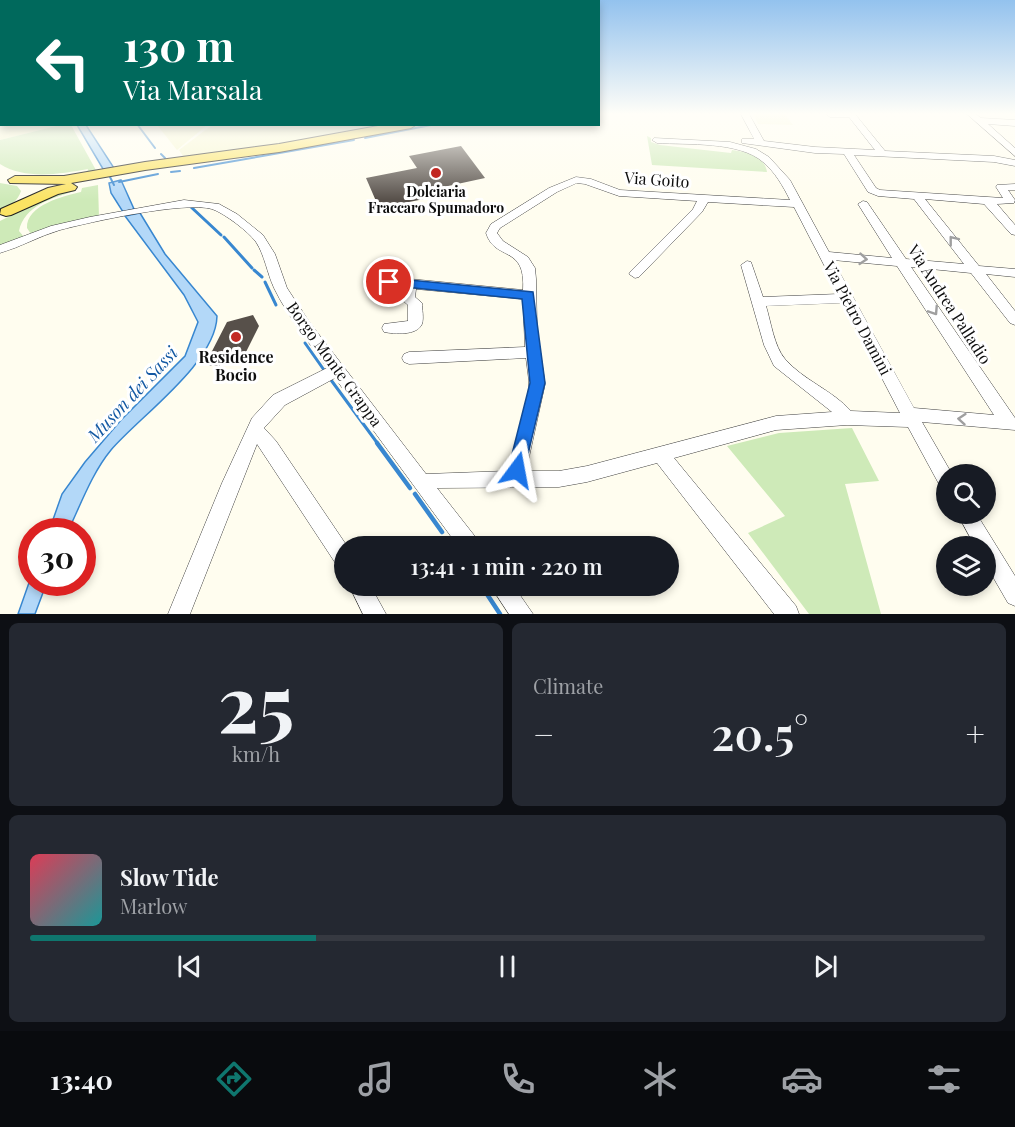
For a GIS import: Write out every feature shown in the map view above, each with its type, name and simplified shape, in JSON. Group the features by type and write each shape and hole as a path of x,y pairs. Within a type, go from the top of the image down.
{"main road":[{"path":"2,215 53,191 96,178 308,143"},
{"path":"7,179 48,181 96,178"},
{"path":"2,215 22,202 28,192 26,184 7,179"}],"street":[{"path":"696,143 847,152 1015,158"},
{"name":"Via Pietro Damini","path":"760,143 782,175 937,464"},
{"path":"874,143 882,153"},
{"path":"1004,143 1015,153"},
{"path":"745,145 762,146"},
{"path":"847,152 872,190 878,193 1010,201 1001,187 1015,187"},
{"path":"994,159 1015,163"},
{"name":"Via Goito","path":"528,295 530,278 522,257 495,243 492,230 532,203 572,181 587,181 615,192 797,204"},
{"path":"917,196 1015,320"},
{"path":"635,274 698,210 704,198"},
{"path":"987,200 1015,232"},
{"name":"Borgo Monte Grappa","path":"0,250 56,228 145,210 184,203 208,204 222,209 250,228 264,244 281,288 294,310 336,370 463,536"},
{"name":"Via Andrea Palladio","path":"863,204 1011,424"},
{"path":"825,255 1015,273"},
{"path":"747,265 777,360 790,373 840,407 847,418"},
{"path":"389,282 528,295 537,383 514,479"},
{"path":"389,328 408,328 415,323 415,303 408,298 410,283"},
{"path":"759,302 847,298"},
{"path":"409,358 533,352"},
{"path":"179,614 231,483 265,413 279,400 336,370"},
{"path":"423,483 431,480 559,479 662,455 760,426 847,418 910,417 1011,424"},
{"path":"255,430 270,446 334,543"},
{"path":"662,455 674,474 788,614"},
{"path":"972,524 1015,596"},
{"path":"365,596 375,614"},
{"path":"508,596 522,614"}],"green space":[{"path":"0,143 81,143 97,172 87,173 88,169 54,174 31,174 0,164"},
{"path":"171,143 186,143 177,150"},
{"path":"189,143 287,143 183,156 179,150"},
{"path":"648,143 731,153 732,150 749,154 763,162 767,172 652,165"},
{"path":"0,183 17,186 21,191 13,203 0,211"},
{"path":"98,185 99,217 68,222 31,234 27,228 28,220 33,213 47,203 81,192 82,188"},
{"path":"76,188 75,191 48,200 33,209 22,222 19,231 24,237 0,247 0,221 50,196"},
{"path":"852,428 879,481 845,484 881,614 809,614 748,533 785,516 727,446 779,433"}],"water":[{"path":"87,143 97,143 114,168 103,169"},
{"path":"121,180 134,209 123,212 111,193 109,183"},
{"path":"140,213 165,254 217,316 213,334 191,370 104,459 74,518 54,518 62,494 85,462 121,420 185,356 198,322 184,295 125,216"},
{"path":"24,596 42,596 35,614 18,614"}],"building":[{"name":"Dolciaria Fraccaro Spumadoro","path":"461,146 485,178 425,191 429,198 379,208 366,178 417,168 409,156"},
{"name":"Residence Bocio","path":"253,315 259,326 242,360 224,362 222,366 208,366 213,357 209,357 227,322"}],"waterway":[{"path":"151,143 155,148"},
{"path":"194,168 339,143"},
{"path":"161,154 165,158"},
{"path":"171,172 180,171"},
{"name":"Muson dei Sassi","path":"108,173 114,185"},
{"path":"119,182 158,174"},
{"path":"191,207 221,235"},
{"path":"224,237 252,268"},
{"path":"254,270 262,277"},
{"path":"265,282 276,305"},
{"path":"305,343 324,370"},
{"path":"331,380 378,444"},
{"path":"377,443 410,488"},
{"path":"415,494 442,532"},
{"path":"488,596 500,614"}],"place":[{"name":"Dolciaria Fraccaro Spumadoro","path":"436,173"},
{"name":"Residence Bocio","path":"236,337"}],"route":[{"path":"389,282 528,295 537,383 517,470"}]}
